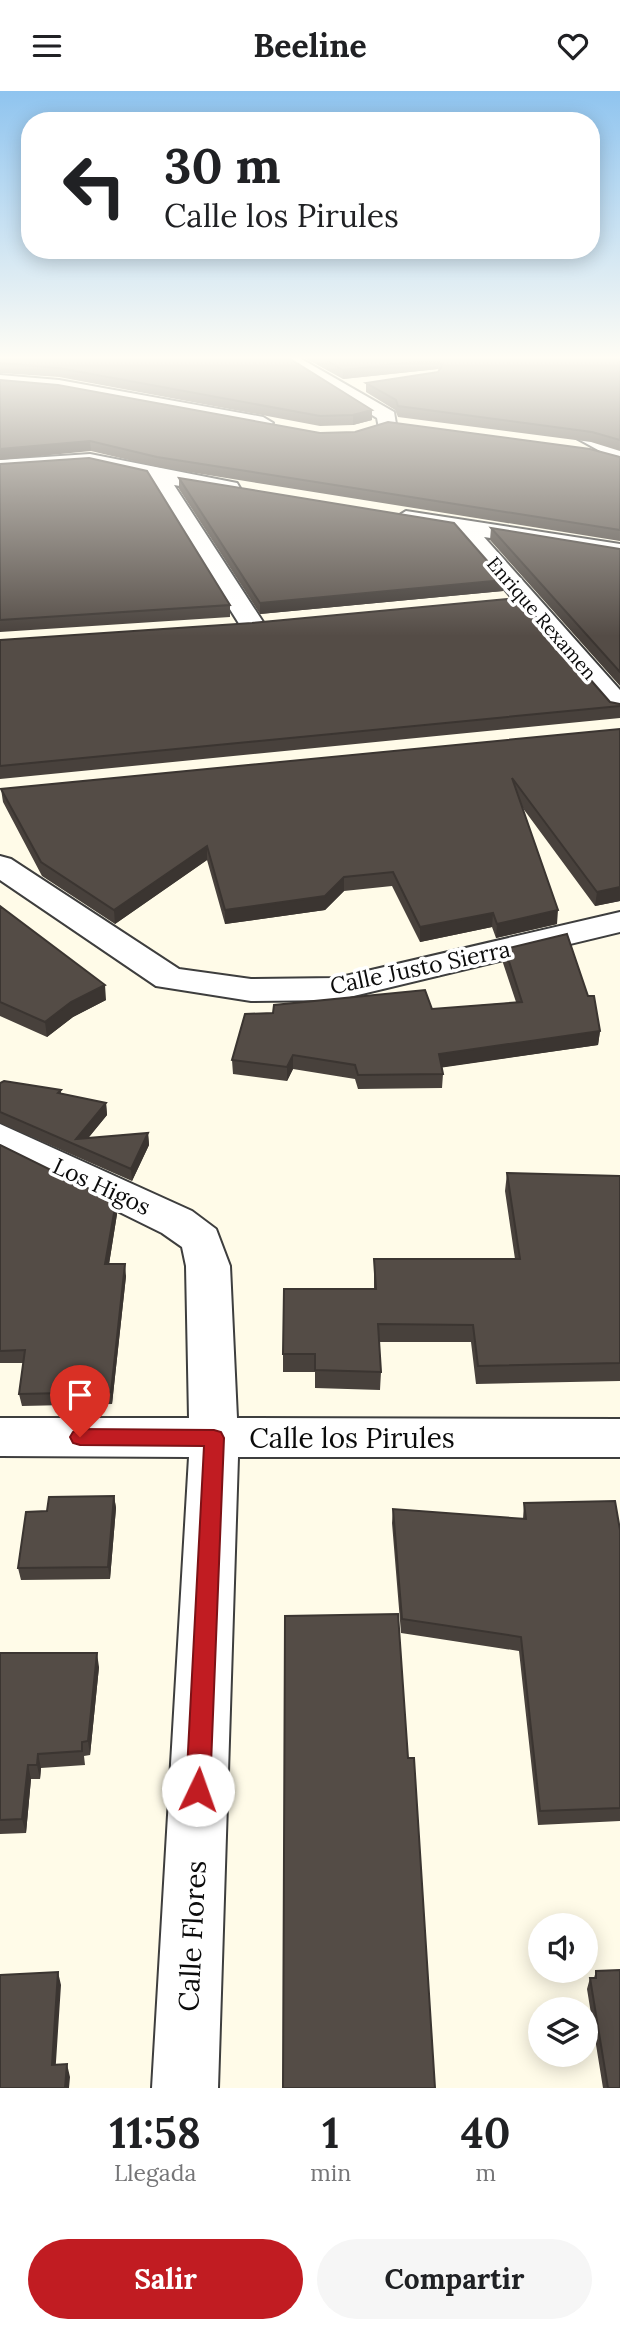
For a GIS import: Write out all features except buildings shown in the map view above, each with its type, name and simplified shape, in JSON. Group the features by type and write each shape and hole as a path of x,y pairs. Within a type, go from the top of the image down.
{"street":[{"path":"577,450 620,457"},
{"path":"0,466 90,460 158,476 251,492"},
{"path":"158,476 251,625"},
{"path":"384,515 620,551"},
{"name":"Enrique Rexamen","path":"464,528 525,599 615,723"},
{"path":"498,602 525,599"},
{"path":"225,627 279,622"},
{"name":"Calle Justo Sierra","path":"0,866 169,978 251,990 337,989 620,922"},
{"name":"Los Higos","path":"0,1137 177,1222 201,1240"},
{"name":"Calle Flores","path":"185,2088 214,1438 208,1266 201,1240"},
{"name":"Calle los Pirules","path":"0,1437 620,1439"}],"route":[{"path":"80,1437 214,1438 198,1790"}]}
